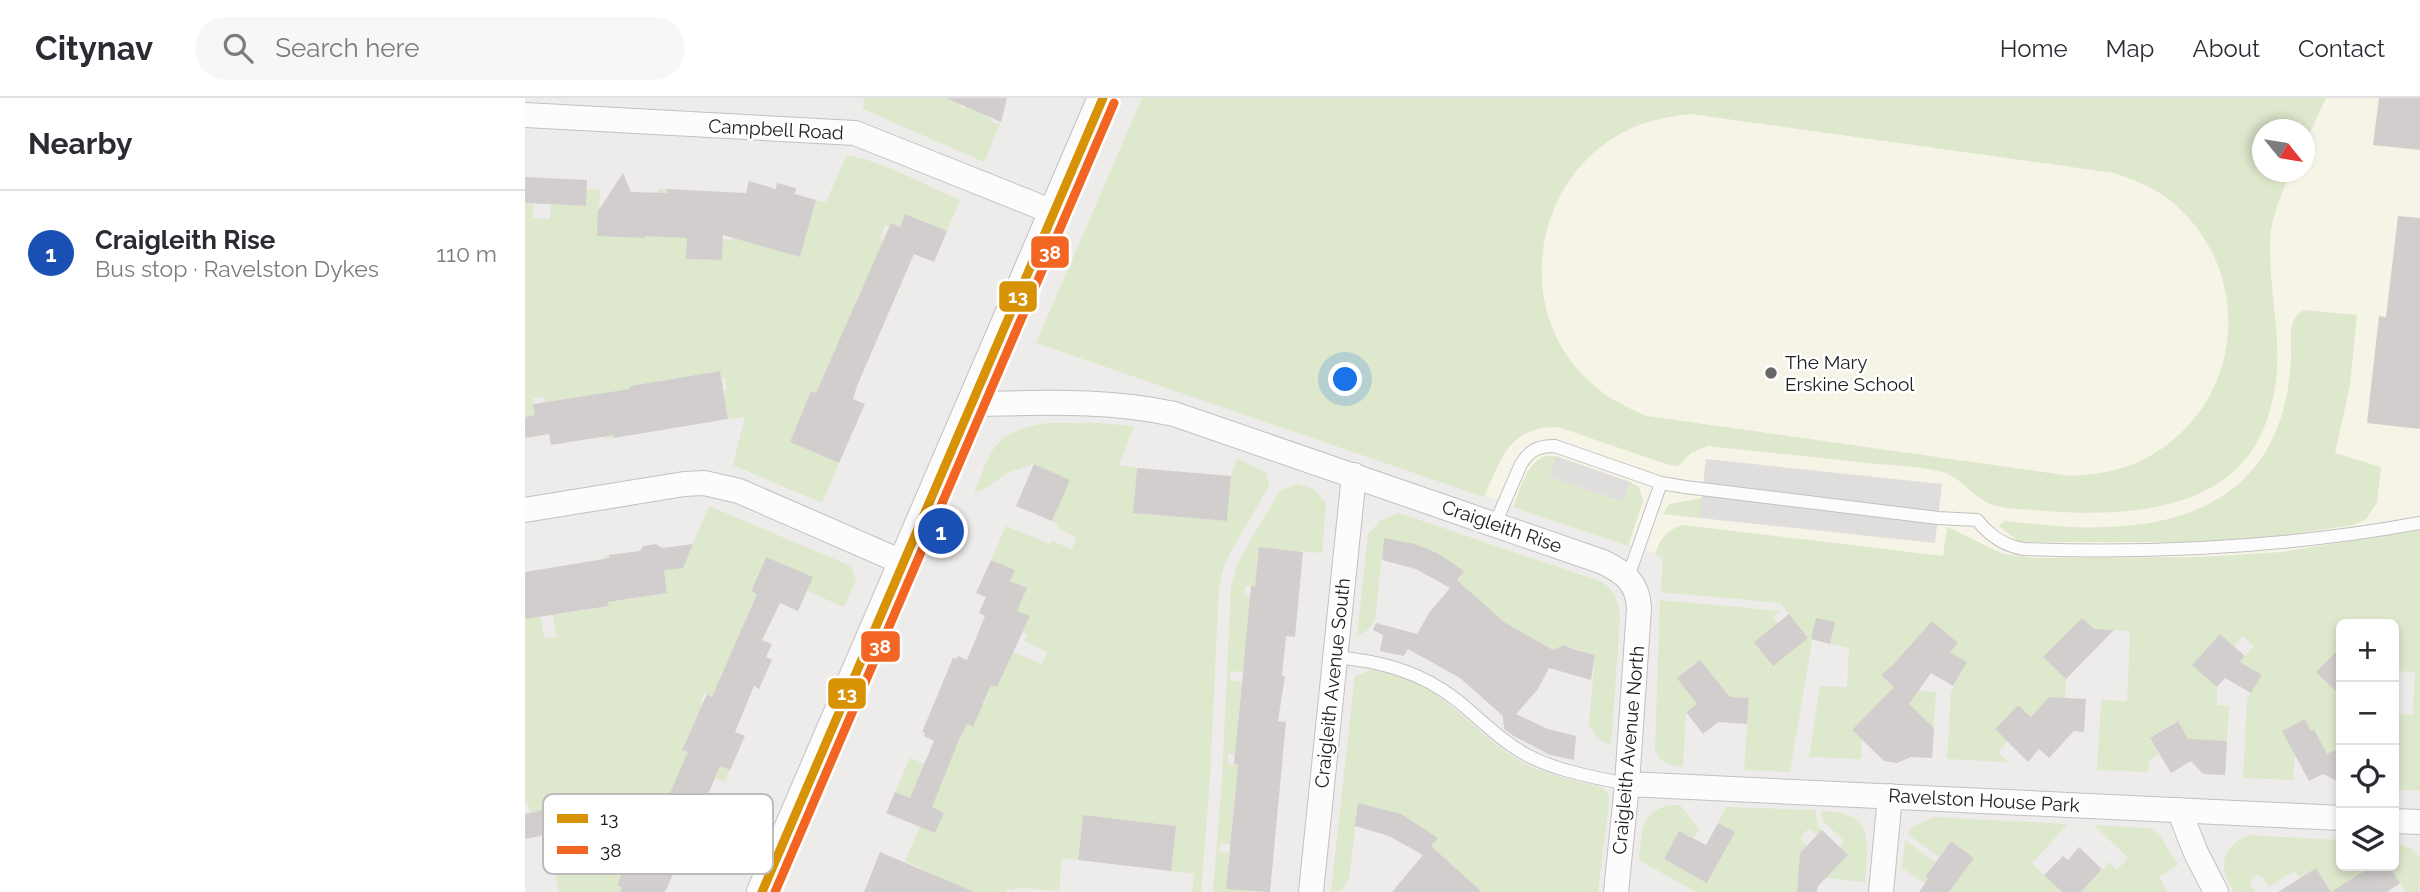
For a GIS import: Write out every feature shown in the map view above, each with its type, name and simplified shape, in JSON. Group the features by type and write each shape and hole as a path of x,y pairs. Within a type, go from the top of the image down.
{"street":[{"path":"773,867 1103,98"},
{"name":"Campbell Road","path":"525,115 855,133 1053,212"},
{"name":"Craigleith Rise","path":"972,404 1086,402 1140,407 1174,414 1603,562 1628,577"},
{"name":"Craigleith Avenue South","path":"1311,892 1354,475"},
{"path":"525,510 704,483 739,491 904,563"},
{"name":"Craigleith Avenue North","path":"1616,892 1627,784 1639,608 1636,590 1628,577"},
{"name":"Ravelston House Park","path":"1627,784 2336,818"},
{"path":"1881,892 1890,796"},
{"path":"2179,810 2215,892"},
{"path":"2399,821 2420,822"},
{"path":"762,892 770,874"}],"lane":[{"path":"1495,524 1521,464 1527,455 1543,446 1555,446 1661,483 1938,518 1977,520 1988,534 2024,550 2200,550 2281,544 2420,523"},
{"path":"1628,577 1661,483"},
{"path":"1334,657 1390,664 1410,672 1436,685 1524,754 1571,772 1627,784"}],"shaded area":[{"name":"The Mary Erskine School","path":"1142,98 2420,98 2420,626 2399,625 2399,619 2336,619 2336,622 1786,598 1036,343"},
{"path":"1556,456 1630,482 1623,502 1549,477"},
{"path":"1706,459 1942,484 1935,543 1699,518"}],"green space":[{"path":"864,98 957,98 962,109 967,107 989,117 995,124 1001,121 984,162 863,109"},
{"path":"1142,98 2326,98 2315,122 2315,119 2252,119 2252,182 2287,182 2277,206 2270,242 2277,334 2276,378 2265,425 2249,454 2228,476 2201,492 2172,503 2140,510 2075,513 2009,508 1989,504 1947,473 1939,471 1708,446 1691,453 1678,466 1558,427 1541,428 1517,439 1502,457 1484,497 1036,343","holes":["1691,114 2114,173 2141,183 2167,198 2195,226 2215,258 2226,294 2228,330 2222,366 2207,400 2184,430 2152,455 2113,470 2071,476 1647,416 1612,399 1581,373 1559,342 1546,307 1542,271 1546,234 1558,200 1578,169 1605,143 1639,125 1658,119"]},
{"path":"846,156 871,161 960,200 947,231 906,214 900,227 891,223 889,227 885,226 880,238 884,240 868,279 898,292 895,298 863,285 854,306 880,318 852,312 830,362 839,403 811,391 804,409 818,415 790,442 839,463 822,503 733,465 745,417 728,419 723,391 727,390 725,378 721,378 720,371 630,386 632,395 610,410 614,438 599,437 592,395 544,402 543,397 533,398 539,436 532,437 529,417 525,417 525,203 533,204 533,218 550,219 551,205 566,205 567,194 571,206 585,206 587,189 600,190 598,236 645,238 646,213 656,213 658,189 667,189 687,238 686,259 722,260 723,239 733,240 740,216 800,257 816,200 826,202"},
{"path":"2304,310 2357,315 2350,385 2335,453 2381,467 2377,503 2366,519 2354,525 2280,536 2200,542 2025,542 2017,540 1999,526 2004,521 2081,527 2145,524 2181,516 2212,503 2238,484 2259,461 2275,433 2286,398 2292,325 2298,314"},
{"path":"1046,423 1134,426 1119,465 1137,468 1133,513 1227,521 1231,476 1237,458 1267,473 1269,486 1225,563 1219,586 1210,778 1201,892 1192,892 1194,874 1171,871 1176,826 1083,815 1078,860 1062,858 1059,891 1014,887 1014,890 1007,889 1006,892 895,892 945,880 905,861 920,827 935,833 944,813 895,792 910,758 945,772 957,736 961,737 978,702 984,704 990,688 983,685 984,682 997,687 1003,672 998,646 1042,664 1047,652 1024,641 1028,634 1023,632 1029,617 1017,611 1027,588 1010,581 1014,570 991,560 1006,526 1050,544 1052,541 1072,549 1076,537 1057,528 1059,525 1052,521 1069,480 1034,464 1007,473 985,489 974,492 997,444 1015,432"},
{"path":"1545,456 1556,456 1549,477 1622,502 1630,482 1639,487 1643,501 1628,546 1513,507 1528,471"},
{"path":"1296,484 1314,489 1326,504 1322,553 1259,548 1255,586 1245,586 1244,595 1254,597 1243,672 1230,671 1230,680 1242,682 1238,717 1239,755 1228,754 1228,764 1238,765 1230,844 1220,843 1219,852 1229,853 1226,888 1263,892 1213,892 1222,778 1231,588 1236,567 1244,551 1280,491"},
{"path":"1702,498 1699,518 1663,514 1669,504"},
{"path":"709,506 851,566 856,580 844,607 807,591 813,577 765,557 751,591 779,603 755,598 745,621 767,631 765,635 744,626 713,697 704,693 701,701 709,705 697,716 682,750 730,770 725,782 683,764 670,794 543,794 543,810 530,812 528,803 525,803 525,619 541,617 544,638 556,637 547,568 550,568 558,615 609,606 601,559 609,555 617,601 667,593 664,570 683,567"},
{"path":"1399,513 1602,582 1611,590 1618,603 1620,620 1611,746 1597,738 1589,724 1595,656 1565,645 1558,653 1508,626 1457,580 1463,572 1425,548 1384,538 1375,620 1368,630 1357,636 1368,534 1381,520"},
{"path":"1683,525 1943,556 1947,527 2003,554 2035,558 2200,557 2282,552 2420,530 2420,790 2399,790 2399,714 2413,715 2415,672 2399,671 2399,619 2336,619 2336,652 2316,672 2336,691 2336,750 2327,754 2314,729 2311,731 2305,720 2295,755 2293,780 2243,778 2247,699 2262,675 2239,663 2254,646 2243,636 2234,646 2220,634 2193,665 2217,687 2217,705 2229,706 2227,741 2215,741 2199,757 2177,721 2150,738 2159,754 2149,760 2148,772 2097,770 2101,700 2127,701 2130,631 2106,630 2099,635 2082,618 2044,657 2066,679 2065,698 2070,735 2041,707 2031,717 2018,705 1996,728 2008,741 1998,752 2008,762 1947,759 1951,692 1966,662 1945,657 1958,643 1932,621 1903,654 1906,690 1936,692 1933,733 1927,721 1905,701 1874,707 1852,730 1862,740 1861,759 1809,757 1820,686 1847,687 1849,648 1830,644 1835,622 1816,618 1790,772 1744,770 1749,699 1730,697 1700,660 1678,678 1697,704 1686,712 1683,767 1670,765 1660,758 1655,750 1660,600 1781,611 1773,617 1778,623 1808,638 1780,603 1661,592 1663,558 1655,555 1659,544 1672,530"},
{"path":"1371,670 1393,673 1414,681 1450,705 1520,761 1570,780 1602,787 1608,794 1609,803 1598,892 1482,892 1431,846 1437,839 1428,832 1390,812 1358,804 1349,880 1342,890 1331,892 1355,676"},
{"path":"1671,805 1680,805 1699,829 1694,838 1679,831 1664,859 1707,883 1734,832 1718,823 1726,807 1815,810 1818,826 1822,830 1817,835 1809,828 1800,839 1807,846 1839,847 1844,841 1822,820 1821,811 1851,816 1859,823 1867,841 1865,882 1826,878 1798,881 1797,892 1696,892 1639,860 1642,833 1648,818 1653,812"},
{"path":"1934,817 2068,824 2032,863 2062,892 1949,892 1973,857 1951,841 1939,857 1907,834 1914,826"},
{"path":"2094,825 2149,828 2159,834 2178,865 2159,877 2168,892 2081,892 2109,862 2117,870 2128,858"},
{"path":"2248,835 2336,840 2336,871 2364,871 2331,892 2316,868 2300,878 2294,871 2269,887 2262,876 2257,875 2250,884 2255,892 2234,892 2224,867 2227,853"},
{"path":"1905,840 1935,862 1925,877 1946,892 1938,892 1902,868"},
{"path":"2399,844 2412,849 2420,858 2419,892 2406,892 2392,871 2399,871"},
{"path":"555,874 622,874 617,884 622,887 620,892 559,892"}],"building":[{"path":"946,98 1007,98 1001,122"},
{"path":"2379,98 2420,98 2420,150 2373,145"},
{"path":"623,173 631,192 667,193 667,189 746,193 749,181 776,189 777,183 796,188 795,194 816,200 800,257 723,235 722,260 686,259 687,238 597,236 598,211"},
{"path":"525,177 587,180 586,206 525,203"},
{"path":"905,214 947,231 934,262 914,254 857,386 853,399 865,404 839,463 790,442 811,391 816,393 891,223 900,227"},
{"path":"2398,216 2420,218 2420,429 2367,423 2379,316 2386,317"},
{"path":"720,371 728,419 614,438 614,435 551,445 549,434 525,438 525,417 535,415 533,404"},
{"path":"1034,464 1070,480 1052,521 1016,506"},
{"path":"1137,468 1231,476 1227,521 1133,513"},
{"path":"1384,538 1415,544 1437,553 1464,571 1457,580 1504,622 1553,650 1564,645 1595,655 1591,680 1549,668 1538,689 1516,714 1548,729 1576,736 1574,760 1550,755 1512,735 1504,729 1503,716 1460,678 1408,649 1404,656 1380,651 1383,635 1373,630 1376,623 1417,634 1429,613 1450,588 1416,569 1382,560"},
{"path":"656,544 662,548 693,544 683,568 664,570 667,593 608,602 609,606 525,619 525,572 610,558 609,555 640,551 643,546"},
{"path":"1259,547 1303,552 1295,637 1286,636 1282,676 1285,676 1278,721 1286,722 1270,892 1226,889 1238,765 1234,764 1251,586 1255,586"},
{"path":"766,557 813,577 798,611 780,603 762,640 772,644 766,657 772,660 759,689 754,686 735,732 745,736 730,770 720,766 708,794 669,794 688,752 682,750 707,694 712,697 757,594 751,591"},
{"path":"991,560 1015,570 1010,581 1027,588 1017,611 1030,616 997,687 991,685 973,727 967,724 960,737 932,807 944,813 935,833 886,813 895,792 910,798 934,741 922,732 953,658 957,659 958,656 967,660 985,616 979,613 986,597 976,593"},
{"path":"1789,614 1808,638 1773,666 1754,642"},
{"path":"1816,618 1835,622 1830,644 1811,639"},
{"path":"2082,618 2094,629 2114,630 2066,679 2043,657"},
{"path":"1932,621 1958,643 1950,652 1967,662 1953,686 1931,673 1909,704 1934,728 1932,758 1911,757 1897,763 1884,761 1852,730 1894,687 1881,675"},
{"path":"2220,634 2245,656 2240,662 2262,675 2251,693 2225,678 2217,687 2192,665"},
{"path":"2336,652 2336,691 2316,672"},
{"path":"1700,660 1730,697 1749,698 1747,724 1718,722 1703,734 1686,712 1697,704 1677,678"},
{"path":"2049,697 2086,699 2084,732 2074,731 2049,758 2039,749 2028,762 1995,729 2018,705 2031,717"},
{"path":"2305,719 2311,731 2314,729 2327,754 2336,750 2336,780 2323,774 2309,781 2282,731"},
{"path":"2178,721 2188,739 2227,741 2225,775 2203,774 2191,761 2171,773 2150,738"},
{"path":"1358,803 1401,814 1438,838 1431,846 1482,892 1392,892 1423,855 1389,836 1355,826"},
{"path":"543,810 543,835 525,839 525,814"},
{"path":"1083,815 1176,826 1171,871 1078,860"},
{"path":"1718,823 1735,832 1707,883 1664,859 1679,831 1706,845"},
{"path":"1822,830 1848,855 1818,886 1817,892 1797,892 1800,853"},
{"path":"1951,841 1974,858 1949,892 1919,892 1928,879 1925,877"},
{"path":"2079,847 2102,869 2081,892 2062,892 2044,875 2063,856 2068,860"},
{"path":"880,852 974,892 864,892"},
{"path":"2316,868 2331,892 2278,892"},
{"path":"2364,871 2392,871 2400,883 2387,892 2331,892"},
{"path":"622,874 673,874 665,892 620,892 622,887 617,885"}],"transit line":[{"name":"13","path":"773,866 1103,98"},
{"name":"38","path":"775,892 1114,103"},
{"name":"13","path":"762,892 770,874"}],"place":[{"name":"The Mary Erskine School","path":"1771,373"},
{"name":"Craigleith Rise","path":"941,531"}]}
